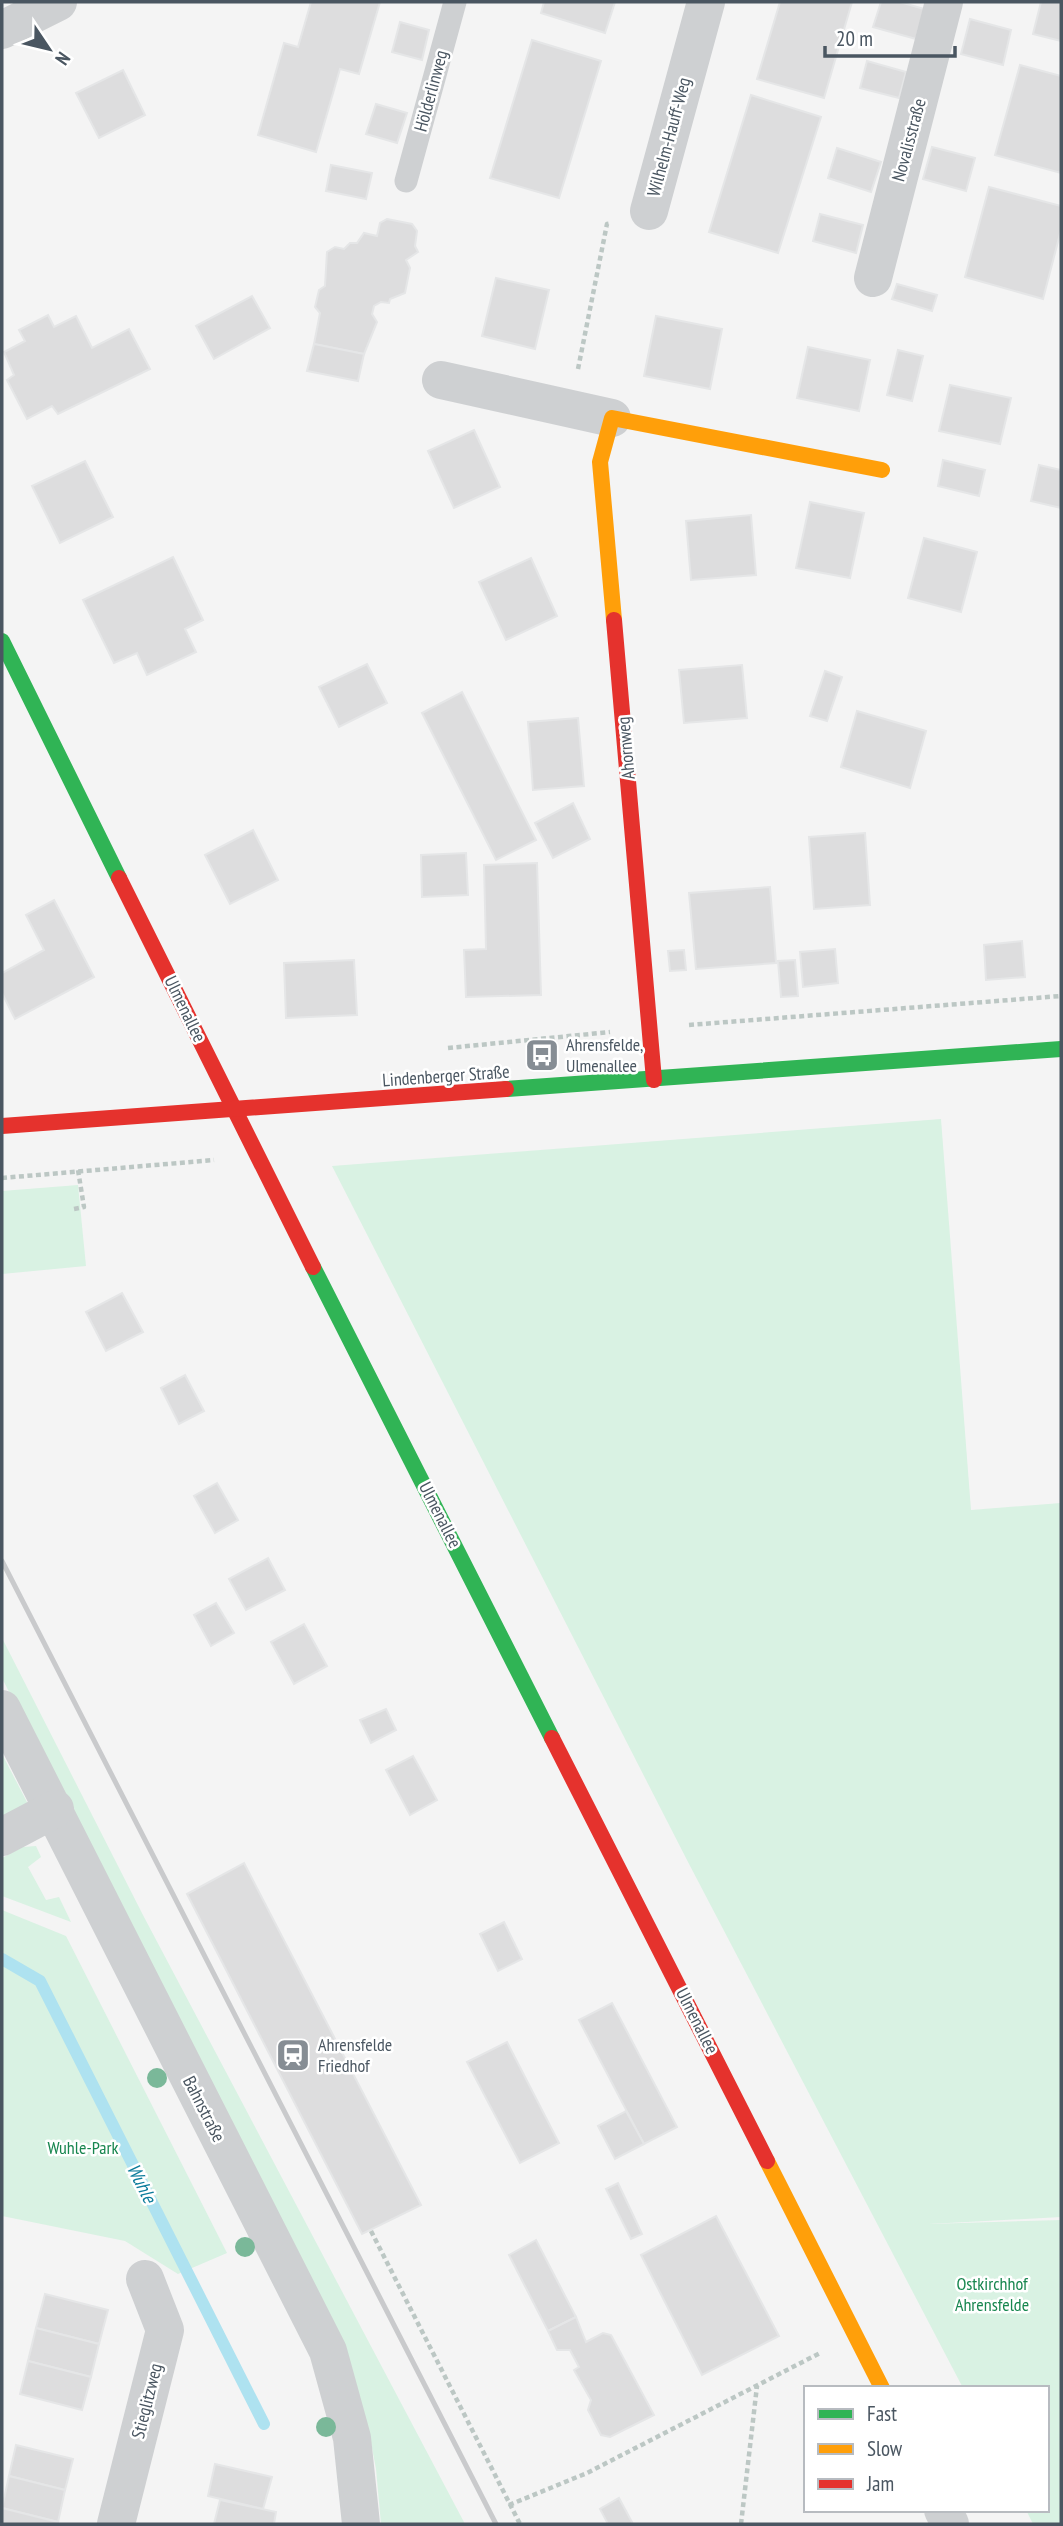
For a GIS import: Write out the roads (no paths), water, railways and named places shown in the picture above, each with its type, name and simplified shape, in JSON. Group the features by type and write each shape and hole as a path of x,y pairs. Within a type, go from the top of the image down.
{"street":[{"path":"2,30 58,2"},
{"name":"Wilhelm-Hauff-Weg","path":"649,211 706,2"},
{"name":"Novalisstraße","path":"873,278 944,2"},
{"path":"440,380 612,418 882,470"},
{"name":"Ahornweg","path":"612,418 600,462 654,1080"},
{"name":"Ulmenallee","path":"2,641 234,1110 881,2386"},
{"name":"Lindenberger Straße","path":"2,1126 1061,1049"},
{"name":"Bahnstraße","path":"2,1709 328,2351 352,2438 362,2524"},
{"path":"2,1838 55,1810"},
{"name":"Stieglitzweg","path":"117,2524 165,2330 145,2279"}],"lane":[{"name":"Hölderlinweg","path":"406,181 456,2"}],"waterway":[{"name":"Wuhle","path":"2,1959 40,1981 264,2424"}],"railway":[{"path":"2,1561 496,2524"}],"place":[{"name":"Ahrensfelde, Ulmenallee","path":"542,1055"},
{"name":"Ahrensfelde Friedhof","path":"293,2055"}],"park label":[{"name":"Wuhle-Park","path":"83,2148"},
{"name":"Ostkirchhof Ahrensfelde","path":"992,2294"}]}
